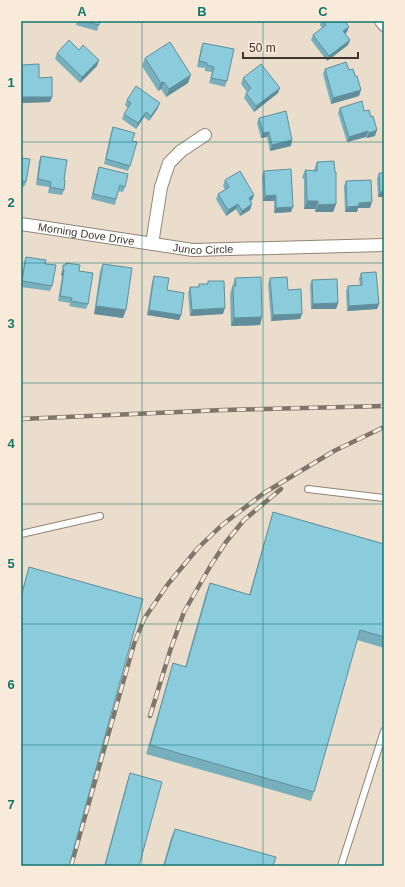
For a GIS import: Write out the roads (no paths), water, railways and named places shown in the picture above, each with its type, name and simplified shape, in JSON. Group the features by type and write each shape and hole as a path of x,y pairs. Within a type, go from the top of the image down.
{"street":[{"path":"381,21 384,25"},
{"path":"152,244 161,187 169,163 181,151 205,135"},
{"name":"Morning Dove Drive","path":"21,224 152,244"},
{"name":"Junco Circle","path":"152,244 193,250 384,245"}],"lane":[{"path":"308,489 384,498"},
{"path":"21,534 100,516"},
{"path":"341,866 384,731"}],"railway":[{"path":"21,419 223,410 384,406"},
{"path":"71,866 134,644 144,619 168,584 198,548 222,525 264,493 334,451 384,427"},
{"path":"150,716 184,612 211,565 226,542 244,520 281,489"}]}
